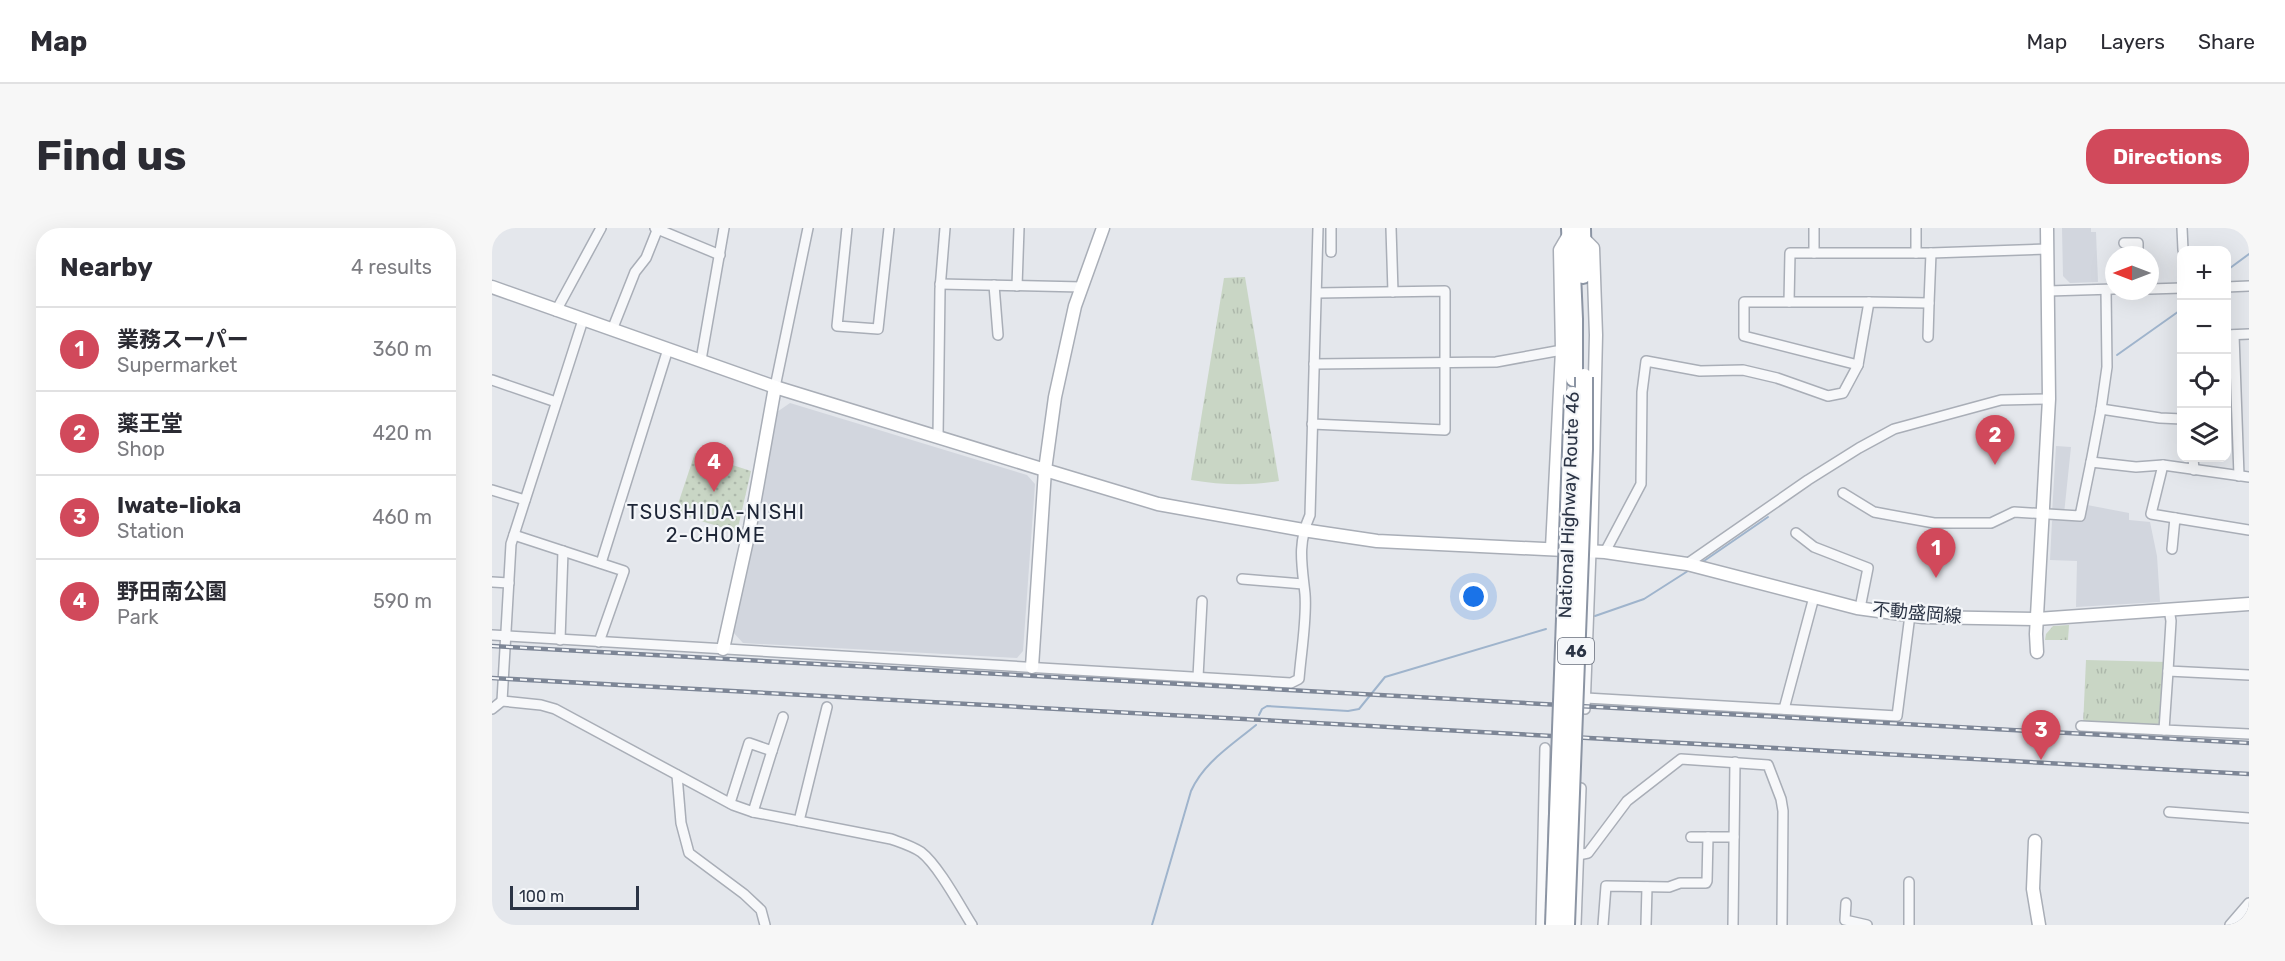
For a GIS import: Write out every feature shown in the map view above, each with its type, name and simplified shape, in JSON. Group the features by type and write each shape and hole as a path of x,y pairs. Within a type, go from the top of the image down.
{"highway":[{"name":"National Highway Route 46","path":"1554,925 1579,377 1585,322 1576,231"},
{"name":"National Highway Route 46","path":"1566,925 1584,449 1579,377"}],"street":[{"path":"556,310 601,228"},
{"path":"612,330 634,272 646,258 657,228 720,255"},
{"path":"701,360 724,228"},
{"path":"723,649 750,527 775,387 808,228"},
{"path":"847,228 837,326 878,329 889,228"},
{"path":"938,436 940,284 945,228"},
{"path":"1017,286 1019,228"},
{"path":"1032,667 1045,470 1055,397 1070,328 1103,228"},
{"path":"492,635 1291,683 1299,679 1305,594 1301,558 1303,530 1310,515 1318,228"},
{"path":"1330,228 1331,252"},
{"path":"1391,228 1393,292"},
{"path":"1814,228 1815,253"},
{"path":"1916,228 1916,253"},
{"path":"2037,652 2049,399 2047,228"},
{"path":"2182,228 2183,246"},
{"path":"1552,548 1562,350 1560,250 1576,231 1593,248 1596,333 1585,709"},
{"path":"2124,243 2138,243 2138,246"},
{"path":"1789,302 1790,253 1931,253 2047,249"},
{"path":"1928,337 1931,253"},
{"path":"940,284 1082,287"},
{"path":"994,285 998,335"},
{"path":"2231,286 2249,286"},
{"name":"不動盛岡線","path":"492,287 775,387 1158,504 1377,541 1552,548 1605,552 1688,564 1860,608 1923,617 2037,619 2249,604"},
{"path":"2159,289 2177,288"},
{"path":"2048,291 2105,289"},
{"path":"1312,424 1445,430 1445,291 1317,293"},
{"path":"1844,493 1874,512 1934,523 1991,523 2014,512 2080,516 2107,367 2110,300"},
{"path":"1858,365 1744,336 1744,302 1929,303"},
{"path":"1605,552 1641,484 1641,403 1646,361 1700,371 1743,370 1777,378 1828,396 1843,393 1858,365 1869,302"},
{"path":"502,701 511,544 583,320"},
{"path":"2231,335 2249,334"},
{"path":"2091,462 2136,467 2163,465 2244,477 2231,345"},
{"path":"601,563 668,349"},
{"path":"1314,364 1496,362 1562,350"},
{"path":"492,380 556,402"},
{"path":"1688,564 1808,480 1894,429 2001,400 2049,399"},
{"path":"2100,409 2177,419"},
{"path":"2193,462 2194,470"},
{"path":"2163,465 2151,514 2249,530"},
{"path":"492,490 525,500"},
{"path":"2172,549 2175,518"},
{"path":"1796,533 1814,547 1868,568 1860,608"},
{"path":"514,534 624,571 599,642"},
{"path":"560,640 563,551"},
{"path":"1242,579 1303,584"},
{"path":"492,582 509,583"},
{"path":"1784,709 1814,597"},
{"path":"1198,677 1202,601"},
{"path":"2164,730 2171,621 2169,609"},
{"path":"1586,698 1897,716 1910,615"},
{"path":"2168,671 2249,675"},
{"path":"492,709 502,701 542,705 555,709 730,803 753,812 891,839 909,845 923,853 972,925"},
{"path":"799,821 827,707"},
{"path":"753,812 783,717"},
{"path":"2081,726 2249,734"},
{"path":"730,803 749,743 772,751"},
{"path":"1541,925 1545,748"},
{"path":"1578,855 1588,853 1627,801 1681,759 1768,765 1781,799 1782,925"},
{"path":"1733,925 1735,762"},
{"path":"677,775 681,823 689,853 744,894 761,910 765,925"},
{"path":"1576,925 1581,788"},
{"path":"2169,812 2249,818"},
{"path":"1691,837 1734,837"},
{"path":"1603,925 1606,886 1668,887 1680,883 1706,883 1708,837"},
{"path":"2035,842 2033,888 2039,925"},
{"path":"1909,882 1909,925"},
{"path":"1646,925 1647,887"},
{"path":"1846,903 1845,920 1867,925"},
{"path":"2230,925 2249,903"}],"shaded area":[{"path":"2062,228 2091,228 2091,232 2096,232 2098,282 2070,283 2063,276"},
{"path":"790,403 1027,475 1035,484 1023,651 1017,658 743,643 732,631 777,412"},
{"path":"2056,446 2071,447 2064,514 2080,515 2082,504 2129,513 2129,520 2150,522 2157,556 2160,602 2076,607 2077,561 2050,560 2052,521 2057,515 2052,514"}],"green space":[{"path":"1245,277 1279,481 1235,484 1191,480 1224,278"},
{"path":"695,453 751,471 737,532 675,513"},
{"path":"2069,625 2068,640 2045,640 2046,634 2053,626"},
{"path":"2086,660 2168,662 2164,730 2083,726"}],"waterway":[{"path":"2231,267 2249,254"},
{"path":"2117,355 2177,313"},
{"path":"1701,563 1768,517"},
{"path":"1595,616 1644,599 1691,569"},
{"path":"1259,715 1267,706 1348,711 1359,709 1385,677 1546,629"},
{"path":"1152,925 1191,791 1203,771 1256,725"}],"railway":[{"path":"492,646 2249,743"},
{"path":"492,678 2249,774"}],"place":[{"name":"薬王堂","path":"1995,465"},
{"name":"野田南公園","path":"714,492"},
{"name":"業務スーパー","path":"1936,578"},
{"name":"Iwate-Iioka","path":"2041,760"}],"district":[{"name":"TSUSHIDA-NISHI 2-CHOME","path":"716,524"}]}
